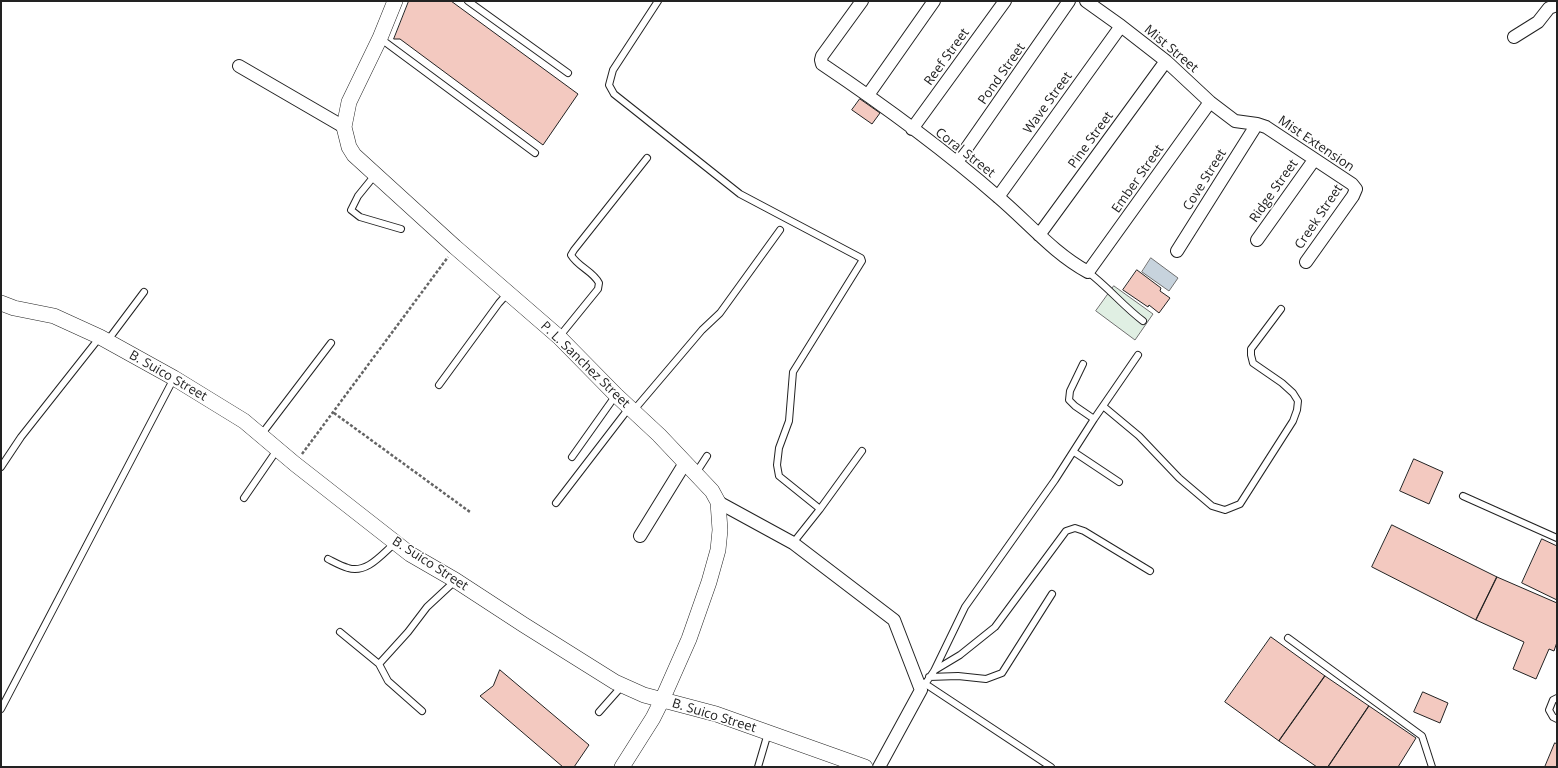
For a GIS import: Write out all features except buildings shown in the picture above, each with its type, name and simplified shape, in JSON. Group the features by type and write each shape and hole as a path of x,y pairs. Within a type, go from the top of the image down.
{"street":[{"name":"P. L. Sanchez Street","path":"395,1 380,38 349,102 344,127 349,147 354,155 455,248 559,337 616,396 659,435 712,491 718,502"},
{"name":"Coral Street","path":"862,1 822,56 822,64 868,95 957,162 998,197 1049,246 1075,266 1088,272"},
{"path":"868,95 934,1"},
{"name":"Reef Street","path":"912,129 1005,1"},
{"name":"Pond Street","path":"957,162 1069,1"},
{"name":"Mist Street","path":"1086,1 1166,60 1210,102 1235,121"},
{"path":"1514,37 1538,22 1549,8 1557,5"},
{"name":"Wave Street","path":"998,197 1121,26"},
{"name":"Pine Street","path":"1039,235 1166,60"},
{"path":"239,66 344,127"},
{"name":"Ember Street","path":"1088,272 1210,102"},
{"name":"Mist Extension","path":"1235,121 1257,124 1266,127 1352,184 1356,189"},
{"name":"Cove Street","path":"1177,251 1257,124"},
{"name":"Ridge Street","path":"1257,240 1314,160"},
{"name":"Creek Street","path":"1306,262 1353,196 1356,189"},
{"name":"B. Suico Street","path":"1,303 14,308 54,316 103,339 174,378 244,421 278,448 295,464 410,554 455,580 524,625 622,685 662,700 716,714 865,767"},
{"path":"640,536 690,468"},
{"path":"718,502 793,543 894,620 923,686 879,767"},
{"path":"622,767 653,718 689,639 709,582 718,550 720,530 718,502"}],"lane":[{"path":"468,1 568,73"},
{"path":"658,1 613,70 609,85 614,94 740,194 861,258 862,261 793,372 789,421 779,448 777,465 779,476 820,510"},
{"path":"380,38 535,153"},
{"path":"559,337 598,288 599,283 597,278 574,260 571,255 647,158"},
{"path":"375,175 358,196 351,210 360,217 401,229"},
{"path":"556,503 631,410 702,330 720,313 780,230"},
{"path":"1088,272 1100,281 1129,310 1143,321"},
{"path":"1,467 22,437 144,292"},
{"path":"439,385 508,294"},
{"path":"1103,406 1139,436 1179,478 1212,506 1225,510 1240,504 1293,421 1297,410 1298,401 1293,393 1253,362 1251,355 1251,349 1281,309"},
{"path":"261,435 331,343"},
{"path":"1051,767 923,686 934,671 965,607 1074,452 1094,419 1138,355"},
{"path":"1083,364 1070,391 1069,400 1094,419"},
{"path":"1,709 174,378"},
{"path":"572,457 616,396"},
{"path":"244,498 278,448"},
{"path":"793,543 820,510 862,451"},
{"path":"1074,452 1119,482"},
{"path":"690,468 707,456"},
{"path":"1463,496 1557,538"},
{"path":"934,671 960,655 995,627 1066,531 1075,528 1084,531 1150,571"},
{"path":"328,559 348,568 360,569 370,565 395,542"},
{"path":"378,664 408,632 427,607 455,580"},
{"path":"930,677 958,676 986,679 1002,673 1052,594"},
{"path":"340,632 378,664 388,681 422,711"},
{"path":"1288,638 1422,736 1432,767"},
{"path":"599,712 622,685"},
{"path":"1557,698 1553,700 1549,710 1553,717 1557,719"},
{"path":"758,767 768,733"}],"path":[{"path":"295,464 455,248"},
{"path":"334,413 470,512"}],"green space":[{"path":"1114,286 1153,314 1135,340 1096,311"}],"shaded area":[{"path":"1151,258 1178,278 1169,291 1142,272"}]}
